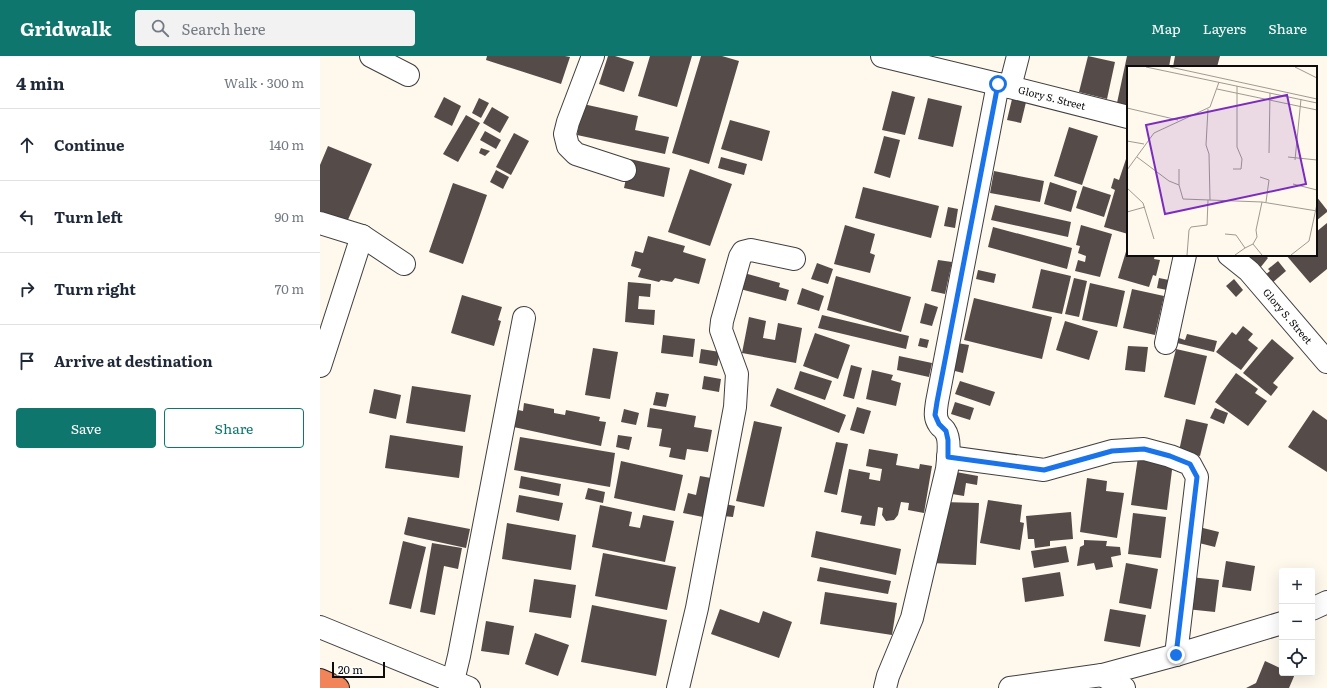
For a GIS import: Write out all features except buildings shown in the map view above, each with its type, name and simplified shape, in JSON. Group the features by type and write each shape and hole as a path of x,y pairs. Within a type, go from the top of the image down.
{"highway":[{"path":"320,680 338,688"}],"street":[{"path":"371,56 408,75"},
{"path":"593,56 568,122 565,134 568,146 576,154 625,170"},
{"name":"Glory S. Street","path":"882,56 1127,118"},
{"path":"885,688 888,676 912,618 947,469 948,440 946,431 939,424 935,415 937,402 1004,86 1018,56"},
{"path":"320,223 362,236 404,264"},
{"path":"320,366 362,236"},
{"path":"678,688 697,608 735,407 737,374 721,330 722,321 740,257 743,252 751,250 794,259"},
{"path":"1166,343 1185,256"},
{"name":"Glory S. Street","path":"1230,256 1249,271 1327,362"},
{"path":"320,626 457,686 459,656 524,318"},
{"path":"948,457 1044,470 1112,451 1144,449 1170,456 1190,464 1197,477 1176,655"},
{"path":"1315,608 1327,602"},
{"path":"1010,688 1102,674 1176,655 1279,624"},
{"path":"1102,674 1124,688"}],"route":[{"path":"998,84 935,415 939,424 946,431 948,440 948,457 1044,470 1112,451 1144,449 1170,456 1190,464 1197,477 1176,655"}]}
